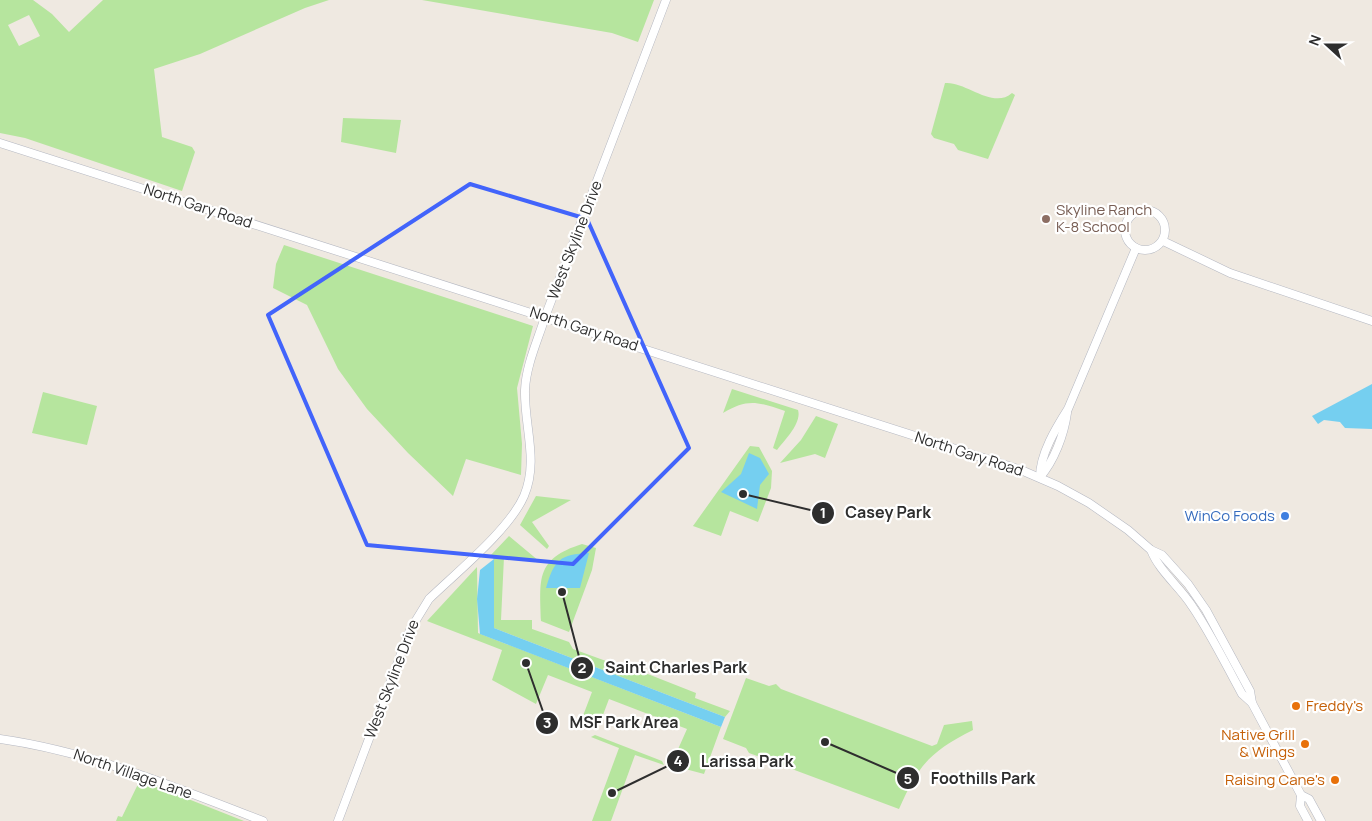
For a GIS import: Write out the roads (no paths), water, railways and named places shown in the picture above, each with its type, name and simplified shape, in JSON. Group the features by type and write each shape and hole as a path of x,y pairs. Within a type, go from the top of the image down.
{"street":[{"name":"West Skyline Drive","path":"338,821 408,635 419,613 429,599 507,524 524,495 530,471 525,389 531,362 545,317 666,0"},
{"name":"North Gary Road","path":"0,143 1040,478 1101,510 1151,550 1162,555 1206,610 1250,691 1252,703 1301,795 1300,806 1308,821"},
{"path":"1143,210 1155,212 1160,216 1166,228 1163,240 1154,249 1142,250 1136,248 1127,239 1125,227 1131,216 1143,210"},
{"path":"1163,240 1230,273 1372,321"},
{"path":"1040,478 1040,467 1058,424 1068,409 1136,248"},
{"name":"North Village Lane","path":"0,739 62,750 118,766 263,821"},
{"name":"North Gary Road","path":"1301,795 1309,799 1320,821"},
{"path":"1303,812 1309,812 1320,821"}],"water":[{"path":"1372,384 1372,429 1345,428 1340,422 1324,420 1318,424 1312,416"},
{"path":"749,453 760,458 769,474 760,485 757,509 721,492 741,474"},
{"path":"589,553 580,588 546,588 555,565 560,560 571,555"},
{"path":"494,559 494,628 725,717 721,727 480,634 477,599 480,570"}],"place":[{"name":"Skyline Ranch K-8 School","path":"1046,219"},
{"name":"Casey Park","path":"743,494"},
{"name":"WinCo Foods","path":"1285,516"},
{"name":"Saint Charles Park","path":"562,592"},
{"name":"MSF Park Area","path":"526,663"},
{"name":"Freddy's","path":"1296,706"},
{"name":"Foothills Park","path":"825,742"},
{"name":"Native Grill & Wings","path":"1305,744"},
{"name":"Raising Cane's","path":"1335,780"},
{"name":"Larissa Park","path":"612,793"}]}
